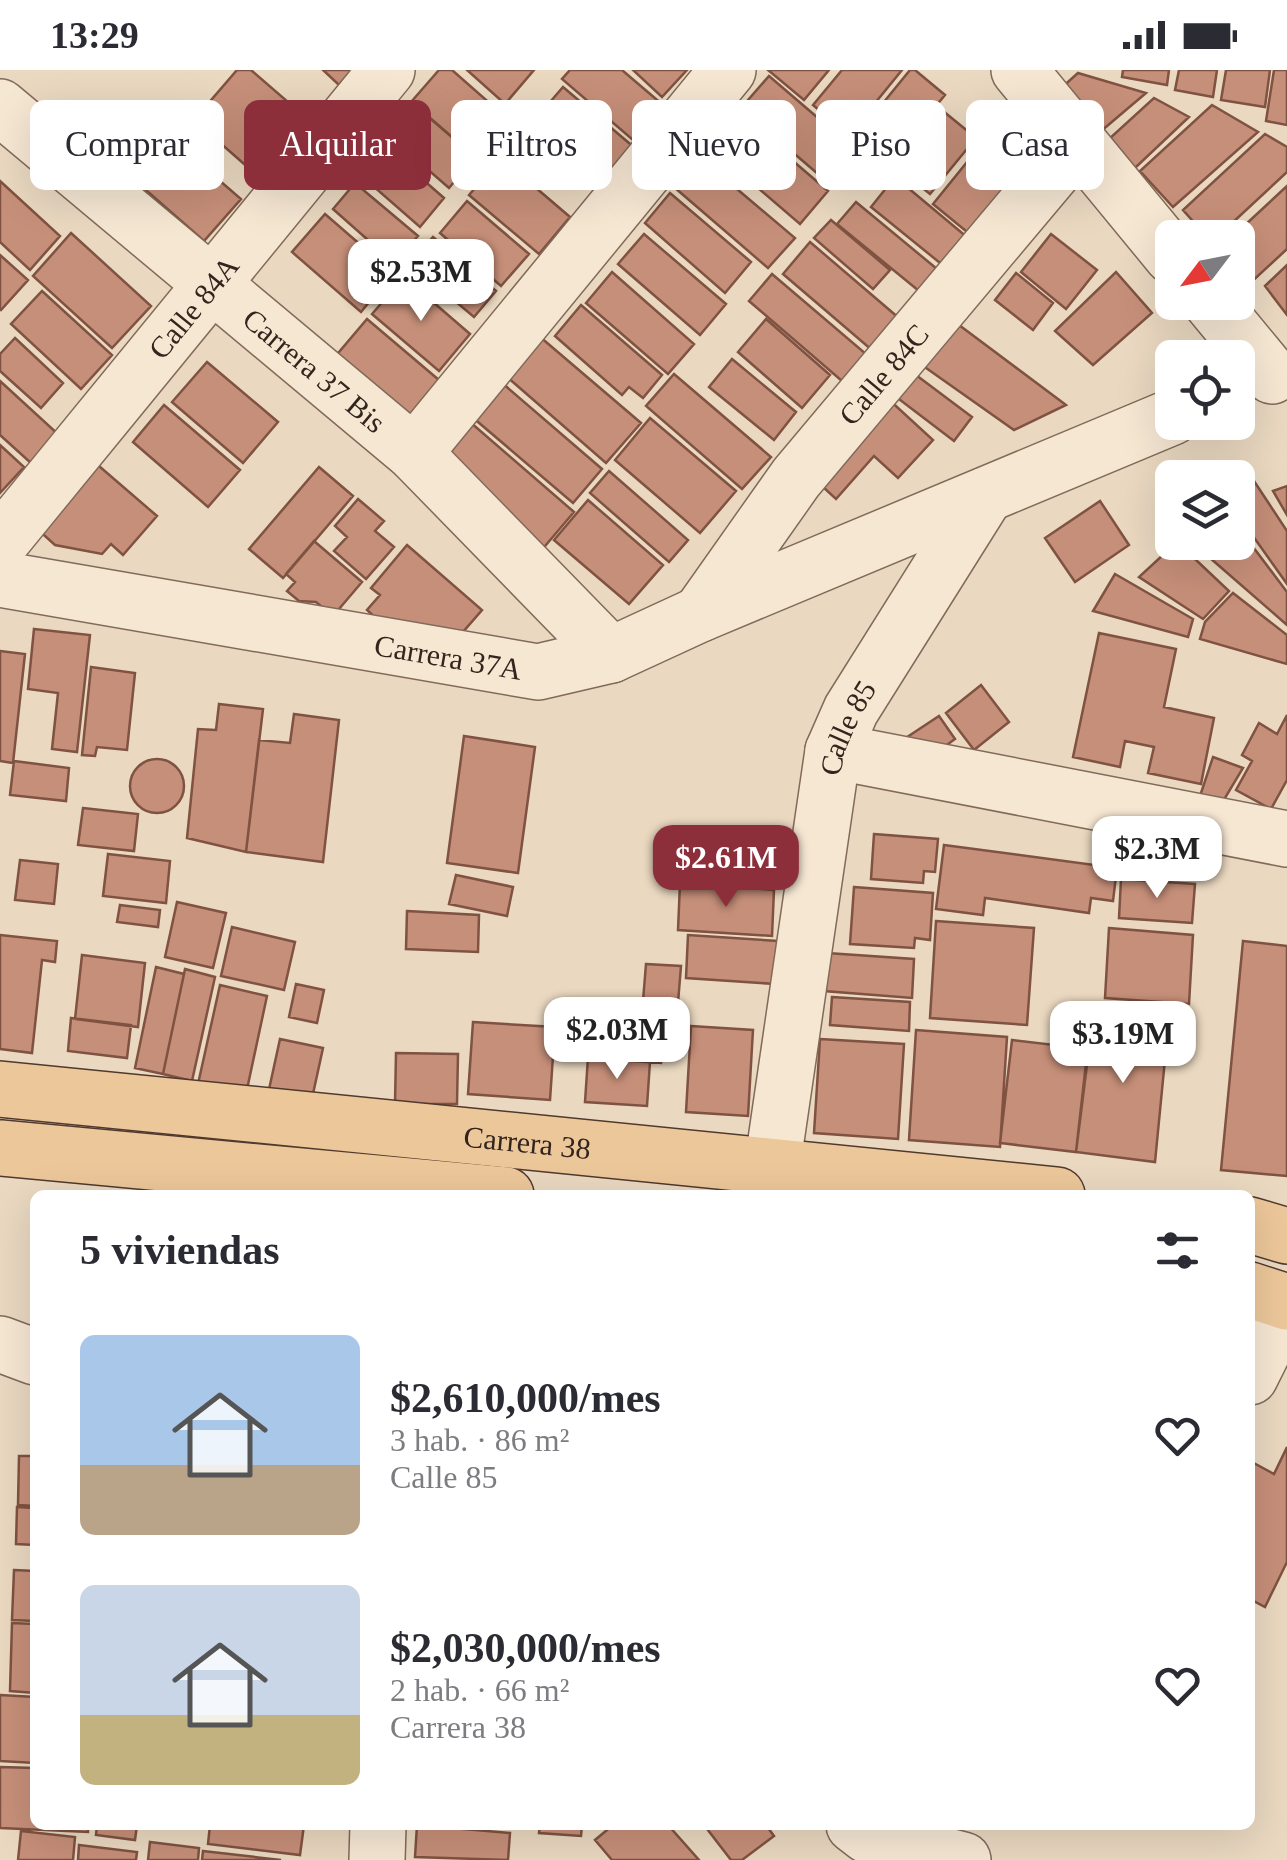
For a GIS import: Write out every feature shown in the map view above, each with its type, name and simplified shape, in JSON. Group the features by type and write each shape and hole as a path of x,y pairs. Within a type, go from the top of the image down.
{"main road":[{"name":"Carrera 38","path":"0,1090 770,1180 961,1190"},
{"name":"Carrera 38","path":"0,1148 452,1190"},
{"path":"1255,1226 1287,1236"}],"street":[{"path":"0,78 7,70"},
{"name":"Calle 84A","path":"0,543 386,70"},
{"path":"414,454 728,70"},
{"path":"1018,70 1043,100"},
{"name":"Carrera 37 Bis","path":"0,107 414,454 610,655"},
{"path":"1104,174 1155,235"},
{"name":"Calle 84C","path":"700,614 796,478 1038,190"},
{"path":"1224,320 1266,379"},
{"path":"986,495 1155,425"},
{"name":"Carrera 37A","path":"0,579 538,672 610,655 986,495"},
{"name":"Calle 85","path":"770,1180 833,751 851,710 986,495"},
{"path":"833,751 1287,839"},
{"path":"0,1344 30,1355"},
{"path":"378,1830 378,1860"},
{"path":"853,1840 963,1860"}],"building":[{"path":"237,70 251,70 286,100 244,100 244,164 224,146 224,100 211,100"},
{"path":"323,70 352,70 339,85"},
{"path":"439,70 452,70 486,100 451,100 451,136 431,119 431,100 413,100"},
{"path":"467,70 534,70 508,100 501,100"},
{"path":"570,70 622,70 657,100 632,100 632,139 612,122 612,100 586,100 562,79"},
{"path":"633,70 687,70 662,97"},
{"path":"768,70 829,70 804,100"},
{"path":"842,70 902,70 878,100 817,100"},
{"path":"910,70 945,95 941,100 886,100"},
{"path":"1123,70 1169,70 1167,85 1122,77"},
{"path":"1179,70 1217,70 1213,97 1175,90"},
{"path":"1226,70 1270,70 1265,107 1221,100"},
{"path":"1274,70 1287,70 1287,125 1266,121"},
{"path":"1078,73 1146,93 1104,129 1104,100 1070,100 1060,89"},
{"path":"769,76 816,116 816,172 796,155 796,100 748,100"},
{"path":"563,87 578,100 552,100"},
{"path":"1154,98 1189,117 1135,168 1109,139"},
{"path":"1212,105 1258,132 1173,207 1140,171"},
{"path":"946,113 966,130 966,150 946,175"},
{"path":"431,119 451,136 449,188 431,172"},
{"path":"612,129 632,146 632,154 612,177"},
{"path":"1265,134 1287,147 1287,172 1235,220 1192,220 1183,210"},
{"path":"966,163 966,190 1010,190 972,236 933,204"},
{"path":"796,164 816,181 816,190 828,191 800,224 760,190 796,190"},
{"path":"0,181 60,236 30,270 0,242"},
{"path":"224,184 241,199 204,241 146,190 224,190"},
{"path":"1287,186 1287,249 1255,279 1255,220 1250,220"},
{"path":"431,187 444,198 420,227 378,190 431,190"},
{"path":"349,190 363,190 418,236 394,263 333,209"},
{"path":"473,190 538,190 570,217 539,254 469,195"},
{"path":"677,190 738,190 795,238 768,268"},
{"path":"885,190 911,190 968,238 945,267 871,207"},
{"path":"670,193 751,262 725,293 645,223"},
{"path":"467,201 529,254 501,286 440,233"},
{"path":"856,202 937,269 919,291 837,224"},
{"path":"325,214 393,273 361,312 292,252"},
{"path":"831,220 890,270 873,289 814,238"},
{"path":"71,233 151,306 112,348 33,276"},
{"path":"644,234 726,304 700,335 618,264"},
{"path":"1051,234 1097,270 1066,309 1021,272"},
{"path":"433,237 496,291 474,317 410,263"},
{"path":"810,242 900,319 873,351 783,274"},
{"path":"0,255 28,280 1,310 0,309"},
{"path":"1287,265 1287,315 1265,286"},
{"path":"612,272 694,344 668,374 586,303"},
{"path":"1116,272 1152,313 1093,365 1055,331"},
{"path":"1016,273 1053,303 1033,330 995,300"},
{"path":"772,274 866,354 842,381 749,301"},
{"path":"404,277 470,334 439,371 372,314"},
{"path":"42,291 112,355 81,389 11,324"},
{"path":"581,305 662,375 643,398 629,387 622,395 555,336"},
{"path":"367,319 446,386 407,431 334,358"},
{"path":"766,319 830,375 802,408 738,352"},
{"path":"951,319 1066,405 1014,430 919,363"},
{"path":"539,336 641,423 606,463 506,376"},
{"path":"15,338 63,383 41,408 0,371 0,354"},
{"path":"732,359 796,412 774,440 709,387"},
{"path":"207,362 278,422 243,463 172,402"},
{"path":"908,369 972,417 954,441 891,393"},
{"path":"674,374 771,457 742,489 646,406"},
{"path":"0,381 59,435 32,464 0,435"},
{"path":"501,382 602,469 573,503 471,416"},
{"path":"885,396 933,440 898,478 874,456 836,499 811,476"},
{"path":"164,405 240,470 208,507 133,442"},
{"path":"650,418 736,491 700,533 615,460"},
{"path":"470,422 574,512 540,552 435,462"},
{"path":"0,445 24,467 0,493"},
{"path":"92,460 157,516 123,555 111,544 102,554 55,545 35,527"},
{"path":"319,467 353,496 283,578 249,549"},
{"path":"609,471 688,540 669,562 590,493"},
{"path":"1255,483 1287,531 1287,584 1255,539"},
{"path":"1287,486 1287,515 1273,491"},
{"path":"358,499 384,521 375,531 394,547 366,579 334,551 347,537 335,526"},
{"path":"588,500 663,565 629,604 554,540"},
{"path":"1100,501 1129,545 1075,582 1045,538"},
{"path":"314,541 362,582 333,616 316,602 299,601 287,591 295,582 286,574"},
{"path":"407,545 482,610 455,641 380,622 367,610 380,595 371,588"},
{"path":"1255,550 1287,592 1287,625 1212,560 1255,560"},
{"path":"1157,560 1196,560 1229,591 1203,619 1139,577"},
{"path":"1115,574 1193,619 1188,637 1093,611"},
{"path":"1233,593 1287,635 1287,664 1200,639 1205,622"},
{"path":"34,629 90,635 77,752 52,749 58,693 28,689"},
{"path":"1099,633 1176,649 1164,707 1214,718 1201,784 1148,773 1154,747 1125,741 1120,767 1073,757"},
{"path":"0,651 25,654 13,763 0,761"},
{"path":"91,667 135,673 127,750 97,747 95,756 82,755"},
{"path":"981,685 1009,722 974,750 946,713"},
{"path":"219,704 263,709 246,852 187,838 198,729 216,730"},
{"path":"294,714 339,720 323,862 246,852 259,740 290,743"},
{"path":"1287,715 1287,780 1271,809 1236,790 1252,761 1242,755 1259,723 1277,734"},
{"path":"939,716 955,739 933,755 886,751"},
{"path":"464,736 535,747 518,873 447,863"},
{"path":"1213,757 1243,768 1219,808 1200,796"},
{"path":"157,759 176,767 184,786 176,805 157,813 138,805 130,786 138,767"},
{"path":"14,761 69,768 66,801 10,795"},
{"path":"83,808 138,814 134,851 78,845"},
{"path":"874,834 938,839 935,872 924,871 923,883 871,879"},
{"path":"944,845 1117,868 1113,901 1091,898 1089,913 985,898 983,915 936,909"},
{"path":"108,854 170,861 166,903 103,896"},
{"path":"20,860 58,864 54,904 15,900"},
{"path":"456,875 513,887 507,916 449,904"},
{"path":"1121,879 1195,884 1192,923 1119,918"},
{"path":"680,883 774,890 772,936 678,930"},
{"path":"854,887 933,893 930,940 915,938 914,948 850,944"},
{"path":"177,902 226,913 213,968 165,957"},
{"path":"120,905 160,910 158,927 117,922"},
{"path":"407,911 479,915 478,952 406,949"},
{"path":"936,921 1034,928 1027,1025 930,1018"},
{"path":"232,927 295,942 284,990 221,976"},
{"path":"1109,928 1193,935 1189,1004 1105,998"},
{"path":"0,935 57,941 55,962 42,960 32,1053 0,1049"},
{"path":"688,935 778,941 775,984 686,978"},
{"path":"1243,941 1287,946 1287,1176 1221,1170"},
{"path":"827,953 914,959 912,998 824,991"},
{"path":"82,955 145,963 138,1027 75,1019"},
{"path":"646,964 681,966 678,1003 643,1001"},
{"path":"156,967 184,974 163,1074 135,1068"},
{"path":"185,969 215,977 192,1081 163,1074"},
{"path":"296,984 324,990 317,1023 289,1017"},
{"path":"220,985 267,996 246,1094 198,1084"},
{"path":"832,997 910,1002 909,1031 830,1025"},
{"path":"1092,1010 1169,1018 1155,1162 1076,1152"},
{"path":"71,1018 131,1025 127,1058 68,1051"},
{"path":"473,1022 555,1027 550,1100 468,1094"},
{"path":"620,1023 664,1026 661,1063 618,1060"},
{"path":"691,1026 753,1030 748,1116 686,1112"},
{"path":"916,1030 1007,1037 1000,1147 909,1140"},
{"path":"280,1039 323,1048 311,1103 268,1094"},
{"path":"820,1039 904,1044 898,1139 814,1133"},
{"path":"1012,1040 1089,1049 1076,1152 1000,1143"},
{"path":"396,1053 458,1054 457,1104 395,1104"},
{"path":"588,1057 650,1062 647,1106 585,1102"},
{"path":"1287,1447 1287,1562 1265,1607 1255,1602 1255,1464 1274,1474"},
{"path":"19,1456 30,1456 30,1506 18,1505"},
{"path":"17,1507 30,1508 30,1545 16,1544"},
{"path":"14,1570 30,1571 30,1621 12,1620"},
{"path":"12,1623 30,1624 30,1693 10,1691"},
{"path":"0,1695 30,1697 30,1763 0,1761"},
{"path":"0,1767 30,1768 30,1829 0,1828"},
{"path":"96,1830 136,1830 135,1840 96,1835"},
{"path":"209,1830 303,1830 300,1855 208,1844"},
{"path":"417,1830 510,1833 508,1860 415,1857"},
{"path":"539,1830 582,1830 581,1836 539,1833"},
{"path":"607,1830 672,1830 699,1860 612,1860 595,1840"},
{"path":"708,1830 770,1830 774,1836 742,1860 731,1860"},
{"path":"21,1831 75,1837 73,1860 18,1860"},
{"path":"150,1842 199,1848 198,1860 148,1860"},
{"path":"79,1845 137,1852 136,1860 78,1860"},
{"path":"203,1851 281,1860 202,1860"}]}
